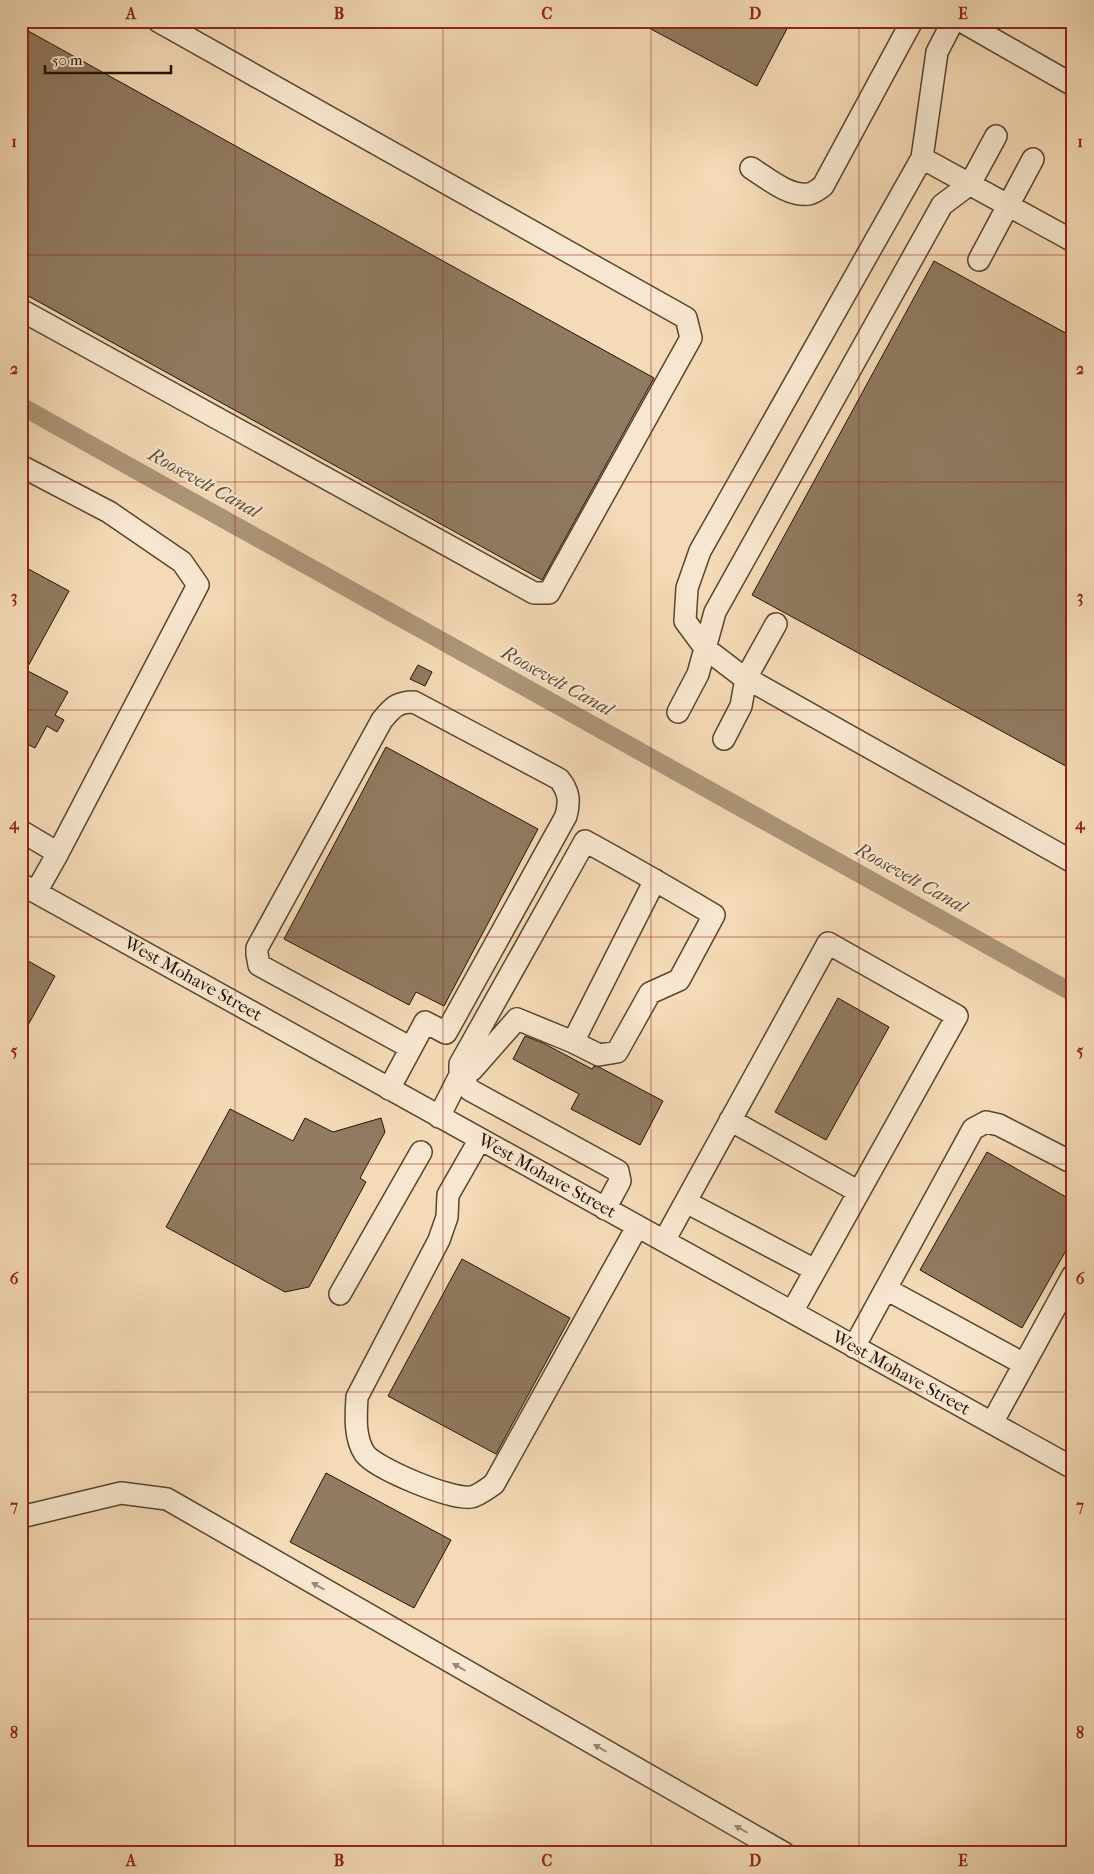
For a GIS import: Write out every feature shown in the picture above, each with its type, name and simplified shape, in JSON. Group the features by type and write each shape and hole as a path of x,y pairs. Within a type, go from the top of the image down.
{"street":[{"path":"21,310 534,593 549,593 691,338 686,318 158,21"},
{"path":"751,168 785,189 800,194 811,194 823,186 912,21"},
{"path":"953,21 937,52 922,158 700,551 687,588 684,620 705,648 746,678 1073,862"},
{"path":"961,21 1073,85"},
{"path":"678,712 698,674 715,612 942,205 970,184 996,136"},
{"path":"922,158 1073,241"},
{"path":"978,260 1033,159"},
{"path":"21,466 109,512 182,562 198,585 54,859 29,888"},
{"path":"724,739 741,706 746,678 776,624"},
{"path":"389,1088 411,1048 425,1022 446,1033 566,816 569,807 566,788 559,779 414,702 402,702 392,708 382,720 257,948 256,954 259,965 411,1048"},
{"path":"21,831 54,859"},
{"path":"440,1116 460,1075 460,1064 585,841 714,915 679,980 650,993 617,1052 599,1055 517,1019 472,1070 460,1075"},
{"path":"573,1042 655,880"},
{"name":"West Mohave Street","path":"29,888 1073,1468"},
{"path":"664,1241 828,943 957,1016 792,1312"},
{"path":"460,1075 470,1090 618,1171 620,1181 605,1209"},
{"path":"730,1120 859,1192"},
{"path":"854,1347 973,1129 986,1122 999,1125 1073,1163"},
{"path":"480,1139 448,1195 447,1217 439,1240 357,1397 358,1437 366,1454 381,1466 433,1490 453,1496 473,1497 494,1484 637,1227"},
{"path":"340,1294 420,1152"},
{"path":"686,1202 815,1270"},
{"path":"992,1424 1073,1275"},
{"path":"886,1289 1024,1364"},
{"path":"21,1518 121,1493 167,1499 784,1853"}],"building":[{"path":"636,21 791,21 757,86"},
{"path":"21,27 654,378 542,580 21,292"},
{"path":"934,261 1073,337 1073,770 752,595"},
{"path":"21,565 69,591 26,670 68,692 55,715 64,720 57,732 47,726 35,748 21,741"},
{"path":"418,665 432,672 425,686 410,679"},
{"path":"386,747 538,829 444,1006 416,992 409,1005 284,939"},
{"path":"21,957 55,976 21,1038"},
{"path":"838,998 889,1027 826,1140 775,1112"},
{"path":"525,1036 543,1043 592,1069 594,1066 599,1067 663,1101 640,1145 571,1109 579,1094 513,1059"},
{"path":"230,1109 293,1141 305,1118 333,1132 381,1118 385,1132 360,1178 366,1182 309,1287 285,1292 166,1227"},
{"path":"987,1152 1073,1201 1073,1238 1022,1328 920,1270"},
{"path":"462,1259 570,1318 496,1454 388,1396"},
{"path":"326,1473 451,1540 414,1608 290,1542"}],"waterway":[{"name":"Roosevelt Canal","path":"21,406 1073,993"}]}
